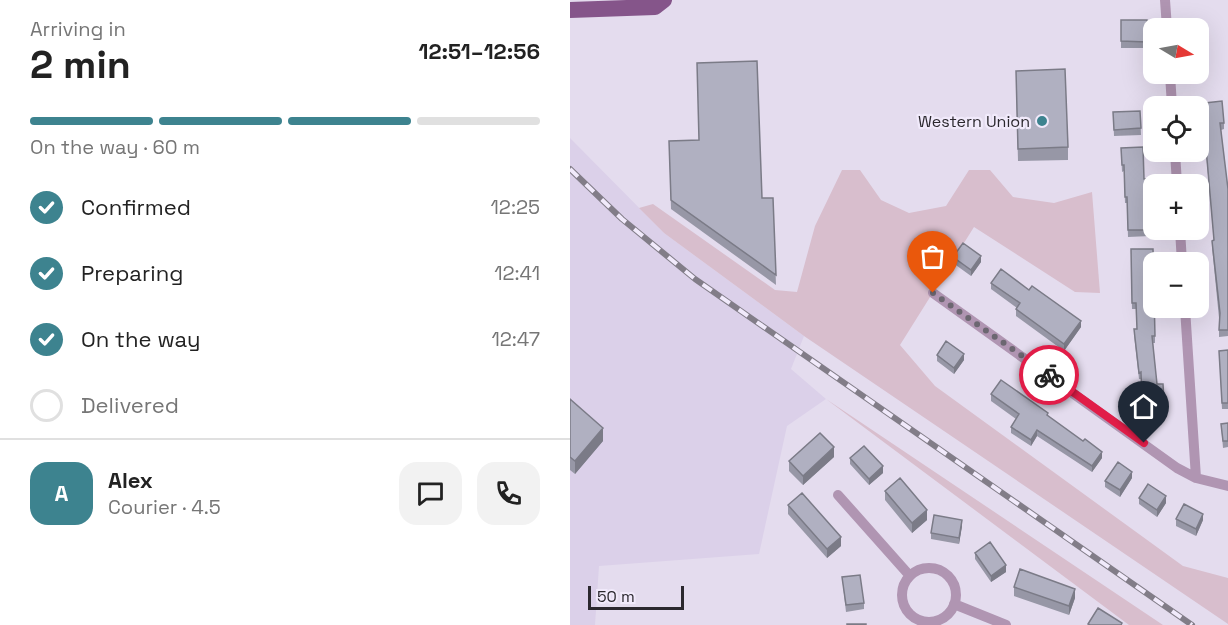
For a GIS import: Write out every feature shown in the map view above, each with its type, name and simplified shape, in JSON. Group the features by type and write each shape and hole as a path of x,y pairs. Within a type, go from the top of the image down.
{"main road":[{"path":"570,10 655,8 664,0"}],"street":[{"path":"1165,0 1166,18"},
{"path":"933,293 1177,468 1211,484 1228,486"},
{"path":"1186,318 1196,478"},
{"path":"838,495 910,576"},
{"path":"924,569 939,570 955,588 954,604 950,612 936,621 920,623 911,616 902,601 904,583 910,576 924,569"},
{"path":"954,604 1006,625"}],"shaded area":[{"path":"570,138 664,233 804,336 791,369 826,399 787,426 759,554 599,566 595,625 570,625"},
{"path":"842,170 860,170 881,200 909,213 946,206 969,170 990,170 1013,197 1054,203 1092,192 1100,293 1075,292 974,227 900,345 935,386 1183,566 1228,578 1228,624 804,336 664,233 639,208 653,204 775,290 797,292 815,226"},
{"path":"826,399 1163,625 1129,625"}],"building":[{"path":"1121,20 1143,20 1143,42 1121,41"},
{"path":"757,61 762,198 773,198 776,275 671,200 669,141 699,140 697,63"},
{"name":"Western Union","path":"1065,69 1068,147 1018,149 1016,71"},
{"path":"1222,101 1224,123 1220,123 1228,189 1228,330 1219,330 1220,313 1212,241 1214,240 1207,162 1209,103"},
{"path":"1140,111 1141,128 1114,130 1113,112"},
{"path":"1143,147 1143,230 1128,230 1127,197 1125,197 1121,148"},
{"path":"963,243 981,256 971,270 953,257"},
{"path":"1131,249 1153,249 1153,252 1143,252 1143,318 1155,318 1155,336 1152,336 1157,384 1163,384 1164,401 1142,401 1141,372 1139,373 1134,329 1137,329 1136,303 1132,303"},
{"path":"1001,269 1029,290 1032,286 1081,321 1064,344 1016,309 1020,303 991,283"},
{"path":"946,341 964,354 954,368 937,355"},
{"path":"1228,350 1228,403 1222,403 1219,351"},
{"path":"1001,380 1083,441 1085,439 1102,452 1092,466 1037,430 1031,440 1011,427 1019,414 991,394"},
{"path":"570,399 603,428 575,461 570,457"},
{"path":"1228,423 1228,441 1223,441 1221,424"},
{"path":"820,433 834,447 803,476 789,461"},
{"path":"864,446 883,466 869,479 850,458"},
{"path":"1118,462 1132,472 1120,490 1105,481"},
{"path":"900,478 927,510 912,523 885,491"},
{"path":"1148,484 1166,496 1157,510 1139,498"},
{"path":"802,493 841,537 827,549 788,505"},
{"path":"1184,504 1203,514 1196,529 1176,519"},
{"path":"934,515 962,520 959,538 931,533"},
{"path":"990,542 1006,565 991,576 975,553"},
{"path":"1020,569 1075,589 1069,606 1014,587"},
{"path":"860,575 864,603 846,605 842,577"},
{"path":"1098,608 1122,623 1121,625 1088,624"}],"railway":[{"path":"570,169 622,219 695,279 1192,625"}],"way so far":[{"path":"933,293 1049,375"}],"place":[{"name":"Western Union","path":"1042,121"}],"route":[{"path":"1049,375 1144,443"}]}
